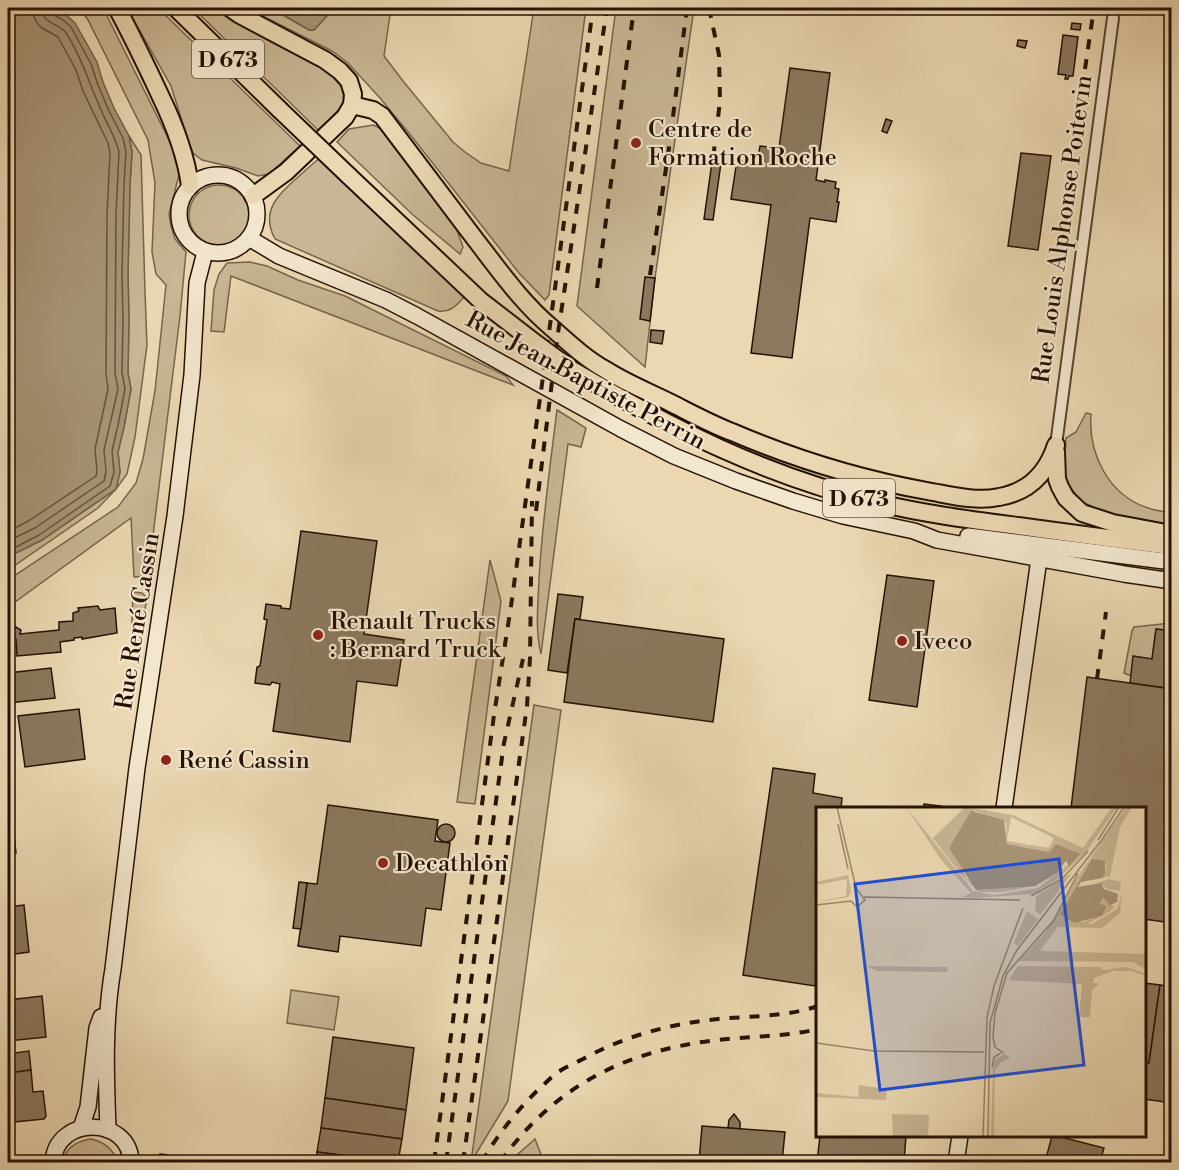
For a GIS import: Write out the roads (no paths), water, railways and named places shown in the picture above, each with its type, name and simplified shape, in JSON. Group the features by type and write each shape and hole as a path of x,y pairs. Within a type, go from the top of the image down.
{"main road":[{"path":"117,8 170,117 188,166 190,186"},
{"name":"D 673","path":"176,8 481,301 572,370 618,398 744,459 849,496 911,510 1172,546"},
{"path":"230,8 325,60 349,81 353,93 352,105 345,117 324,137"},
{"path":"352,105 373,110 382,116 517,293 549,326 606,371 730,432 825,467 879,482 982,499 1001,497 1025,487 1044,471 1056,445"},
{"path":"253,196 286,172 307,152"},
{"path":"212,175 224,175 246,186 253,196 257,210 255,225 249,238 240,247 217,254 206,252 187,239 181,229 179,206 183,195 200,179 212,175"},
{"name":"Rue Jean Baptiste Perrin","path":"249,238 279,256 407,311 674,456 736,481 843,516 914,531 1172,562"},
{"name":"Rue René Cassin","path":"108,1130 106,1074 108,998 137,768 176,516 192,375 197,283 206,252"},
{"path":"1056,445 1057,479 1060,488 1066,498 1082,513 1113,523 1172,534"},
{"name":"Rue Jean Baptiste Perrin","path":"914,531 937,540 1172,581"},
{"path":"1004,807 1039,559 1030,544"},
{"name":"Rue Jean Baptiste Perrin","path":"1039,559 1045,554 1119,563 1151,560"},
{"name":"Rue René Cassin","path":"81,1128 88,1107 98,1028 108,998"},
{"path":"48,1161 63,1139 71,1132 94,1126 108,1130 118,1137 126,1146 131,1158 130,1162"},
{"path":"956,1162 960,1137"}],"street":[{"name":"Rue Louis Alphonse Poitevin","path":"1056,445 1113,18"}],"water":[{"path":"8,8 51,8 66,15 75,23 97,62 114,108 129,136 132,152 128,274 128,373 131,389 118,452 120,472 116,489 42,540 8,556"},
{"path":"271,8 334,8 314,30 309,30"}],"railway":[{"path":"434,1162 593,8"},
{"path":"536,511 558,333 607,8"},
{"path":"597,288 634,8"},
{"path":"650,275 687,8"},
{"path":"709,8 719,55 720,101 714,151"},
{"path":"1085,69 1094,8"},
{"path":"463,1162 527,706 530,658 532,501"},
{"path":"1097,679 1106,612"},
{"path":"446,1162 504,743 523,659"},
{"path":"482,1162 508,1123 541,1087 558,1072 599,1051 648,1032 682,1024 781,1014 816,1007"},
{"path":"500,1162 521,1135 544,1112 568,1093 622,1063 683,1045 793,1034 816,1029"}],"place":[{"name":"Centre de Formation Roche","path":"636,143"},
{"name":"Renault Trucks : Bernard Truck","path":"318,635"},
{"name":"Iveco","path":"902,641"},
{"name":"René Cassin","path":"166,760"},
{"name":"Decathlon","path":"383,863"}]}
